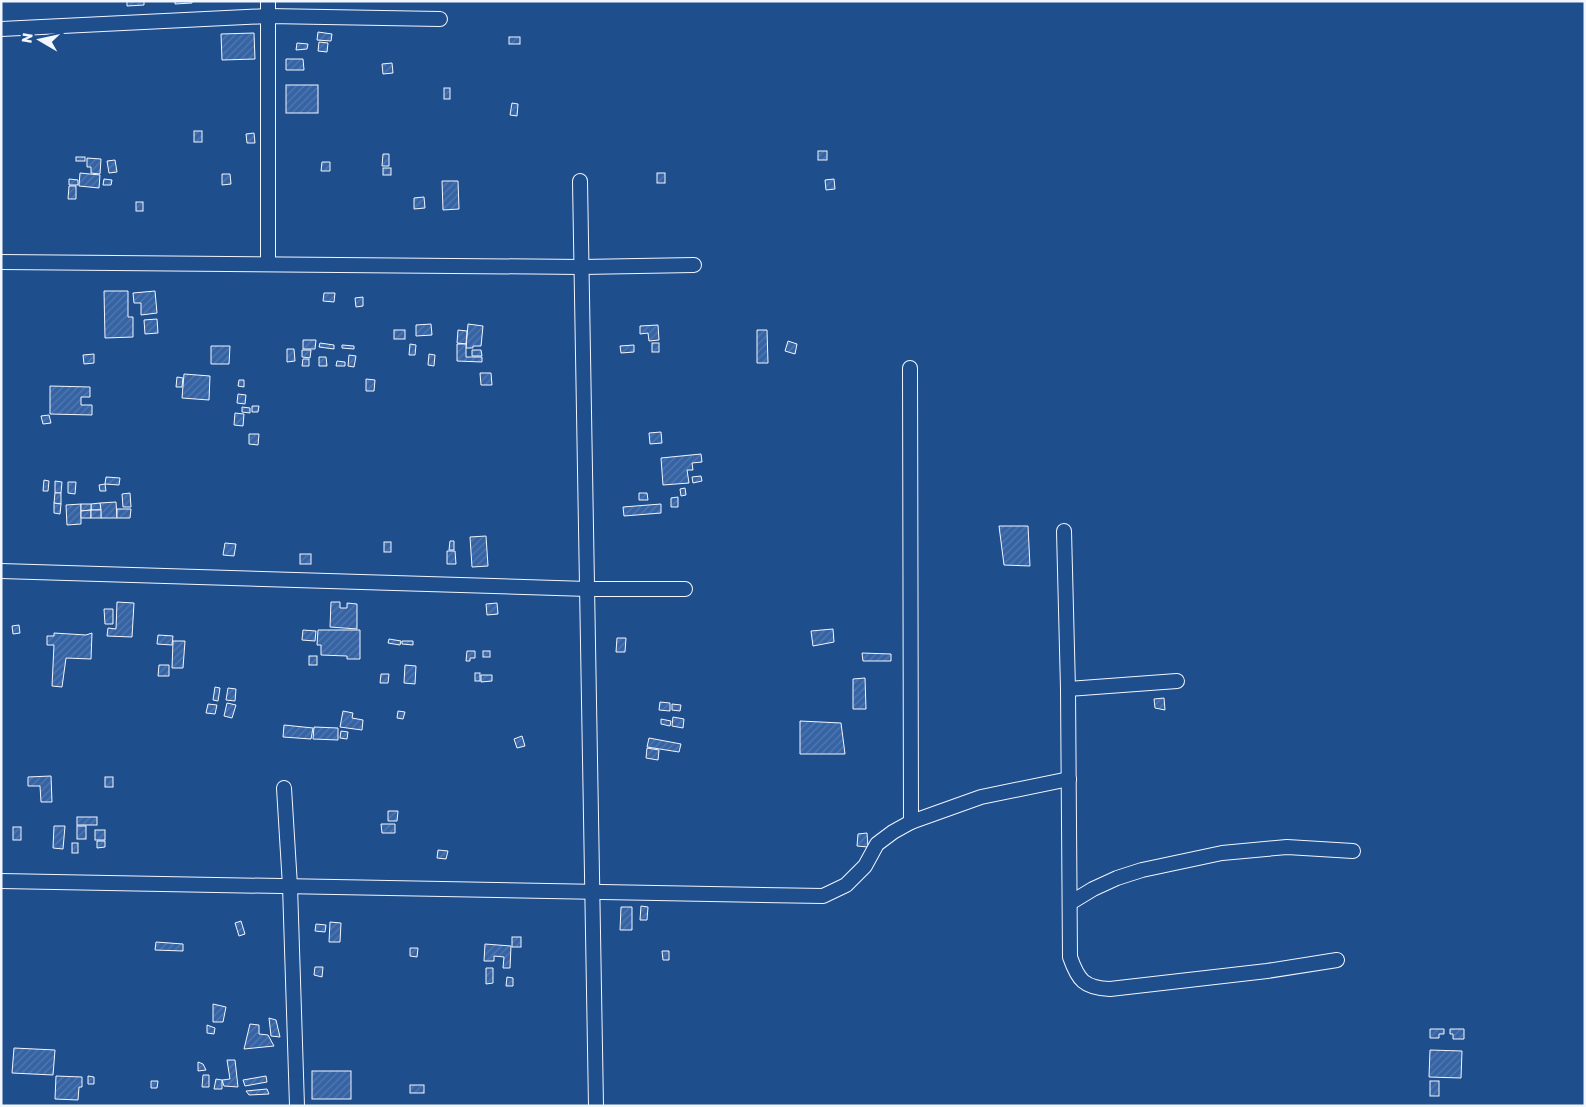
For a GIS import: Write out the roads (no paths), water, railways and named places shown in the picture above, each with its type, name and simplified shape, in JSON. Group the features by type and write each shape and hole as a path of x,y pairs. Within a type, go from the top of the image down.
{"street":[{"path":"268,1 268,264"},
{"path":"1,29 268,16 440,19"},
{"path":"580,181 596,1106"},
{"path":"1,262 582,267 694,265"},
{"path":"910,368 911,822"},
{"path":"1064,531 1068,689 1070,957 1076,974 1087,985 1098,989 1110,989 1267,971 1337,960"},
{"path":"1,571 588,589 685,589"},
{"path":"1068,689 1177,681"},
{"path":"1,881 823,896 846,885 865,866 877,844 911,822 981,797 1069,779"},
{"path":"284,788 290,886 297,1106"},
{"path":"1070,903 1117,878 1142,870 1222,853 1287,847 1353,851"}]}
